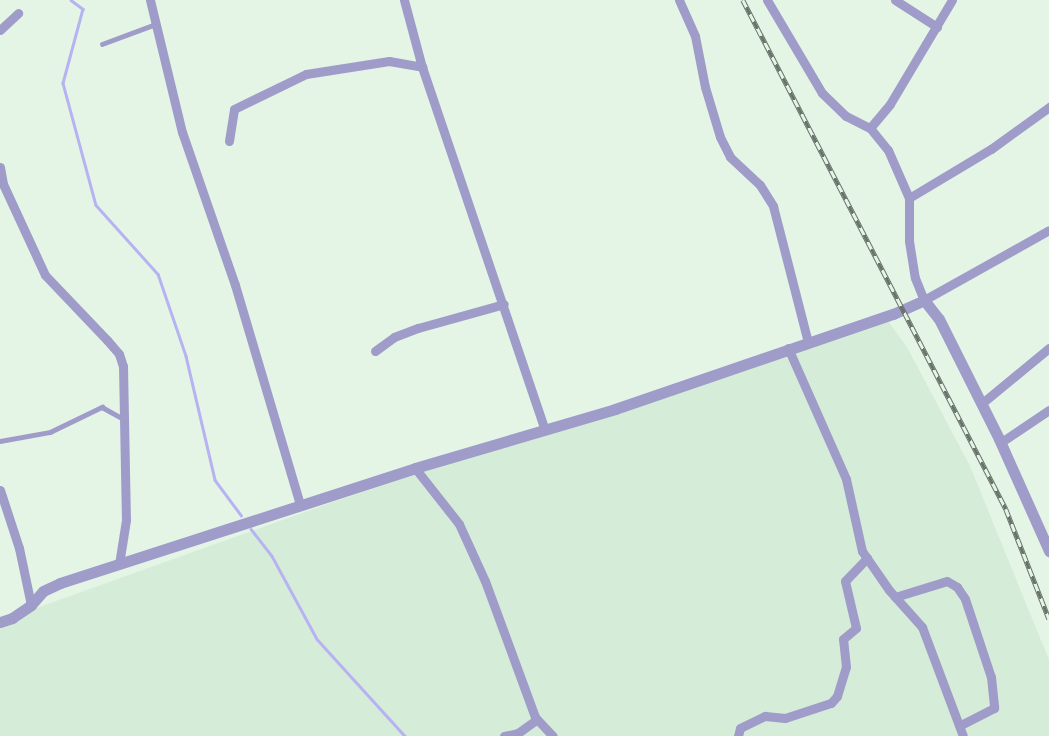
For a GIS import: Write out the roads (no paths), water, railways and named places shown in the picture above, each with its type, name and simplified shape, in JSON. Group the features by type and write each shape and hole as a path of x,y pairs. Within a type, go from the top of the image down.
{"street":[{"path":"150,0 182,132 235,285 300,504"},
{"path":"404,0 422,67 504,304 544,430"},
{"path":"679,0 695,36 705,87 720,137 730,158 760,186 773,206 808,342"},
{"path":"768,0 822,93 846,116 870,128 888,150 909,198 909,241 915,278 924,300 939,319 981,404 1049,551"},
{"path":"896,0 937,27"},
{"path":"870,128 890,104 952,0"},
{"path":"0,30 18,13"},
{"path":"228,140 234,109 306,74 390,61 422,67"},
{"path":"909,198 991,149 1049,107"},
{"path":"0,167 6,193 45,275 119,354 124,378 126,520 119,564"},
{"path":"0,622 31,605 44,591 60,583 300,504 615,409 788,348 893,314 924,300 1049,230"},
{"path":"375,351 394,337 418,328 504,304"},
{"path":"788,348 846,479 858,535 867,558 895,597 922,627 963,736"},
{"path":"981,404 1049,348"},
{"path":"1000,443 1049,410"},
{"path":"415,468 459,524 472,550 536,720 553,736"},
{"path":"0,490 19,548 31,605"},
{"path":"738,736 740,728 765,716 785,718 831,703 837,696 846,667 843,639 856,628 845,581 867,558"},
{"path":"895,597 947,581 957,587 965,599 991,677 994,708 960,726"},
{"path":"504,736 518,733 536,720"}],"lane":[{"path":"102,44 157,24"},
{"path":"0,441 50,432 102,407 125,420"}],"waterway":[{"path":"71,0 83,9 63,83 96,205 158,274 186,356 215,480 241,515"},
{"path":"251,529 272,556 317,639 405,736"}],"railway":[{"path":"743,0 1006,509 1049,619"}]}
